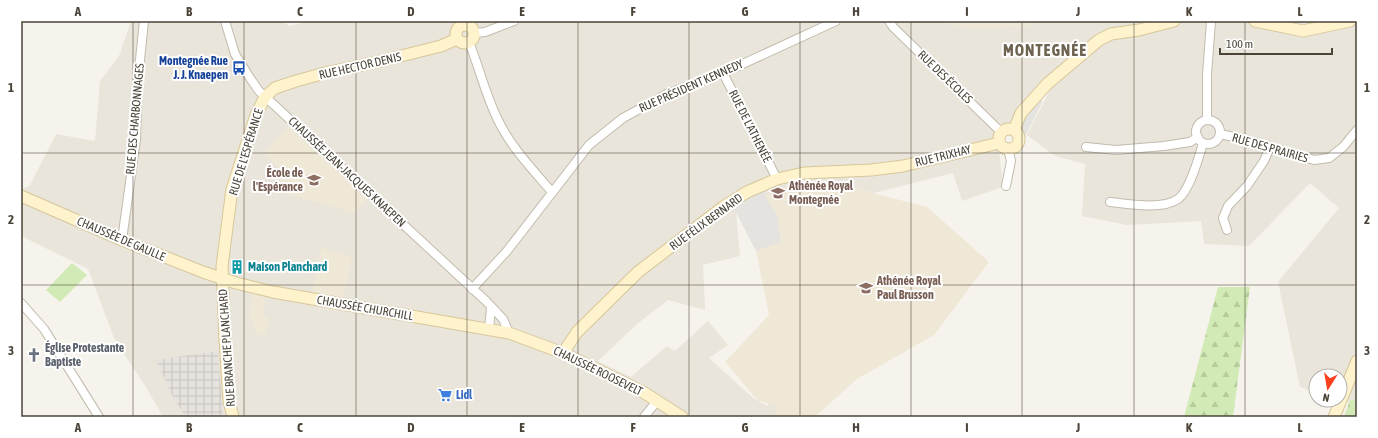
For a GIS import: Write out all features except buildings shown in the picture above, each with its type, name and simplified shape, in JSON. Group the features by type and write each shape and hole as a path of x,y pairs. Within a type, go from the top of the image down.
{"street":[{"name":"RUE DES CHARBONNAGES","path":"122,240 136,139 138,79 144,21"},
{"name":"CHAUSSÉE JEAN-JACQUES KNAEPEN","path":"224,21 235,54 250,78 265,96 503,319 509,333"},
{"path":"471,30 463,43 457,39 456,33 458,27 462,25 471,30 485,32 514,21"},
{"name":"RUE PRÉSIDENT KENNEDY","path":"472,289 507,251 590,145 623,118 667,94 723,72 836,21"},
{"name":"RUE DES ÉCOLES","path":"889,21 893,27 1003,141"},
{"path":"1003,141 1013,148 1018,143 1019,135 1014,130 1021,113 1047,84 1099,40 1111,34 1139,30 1162,22 1174,21"},
{"path":"1207,120 1207,75 1211,21"},
{"path":"1262,22 1303,31 1350,21"},
{"path":"471,30 482,80 501,125 512,146 552,192"},
{"name":"RUE HECTOR DENIS","path":"265,96 275,88 291,83 338,70 441,46 457,39"},
{"name":"RUE DE L'ATHENÉE","path":"723,72 777,179"},
{"name":"RUE DE L'ESPÉRANCE","path":"222,279 222,266 232,189 256,115 265,96"},
{"path":"1086,146 1116,150 1164,146 1200,140 1210,144 1216,140 1220,134 1219,127 1214,122 1207,120 1200,123 1196,130 1200,140 1194,172 1178,199 1165,205 1142,205 1110,202"},
{"name":"RUE TRIXHAY","path":"888,168 904,166 1003,141 1007,129 1014,130"},
{"name":"RUE DES PRAIRIES","path":"1220,134 1314,160 1329,158 1343,147 1357,130"},
{"path":"1003,141 1011,161 1006,186"},
{"path":"1228,230 1223,218 1228,206 1247,186 1264,161 1270,147"},
{"name":"RUE FÉLIX BERNARD","path":"563,353 577,332 638,272 735,199 777,179 804,173 888,168"},
{"name":"CHAUSSÉE DE GAULLE","path":"21,196 122,240 222,279"},
{"name":"CHAUSSÉE CHURCHILL","path":"222,279 273,292 509,333"},
{"name":"RUE BRANCHE PLANCHARD","path":"222,279 224,340 229,401 233,417"},
{"path":"21,303 44,329 99,417"},
{"path":"489,329 491,308"},
{"name":"CHAUSSÉE ROOSEVELT","path":"509,333 563,353 642,392 682,417"},
{"path":"1334,417 1357,361"},
{"path":"644,417 657,401"}],"shaded area":[{"path":"131,21 282,21 289,26 310,21 420,21 422,23 425,21 883,21 895,35 975,110 999,135 998,141 1003,187 962,201 953,173 874,193 823,180 793,184 765,196 736,212 740,256 703,265 705,310 668,300 637,324 598,361 631,377 667,346 675,351 708,321 728,345 709,358 753,398 767,406 777,394 785,417 163,417 114,338 88,269 21,236 21,190 30,185 56,134 95,141 100,81 119,56"},
{"path":"892,21 1157,21 1112,32 1012,123 1002,124 997,122"},
{"path":"932,21 1030,21 1028,26 971,28"},
{"path":"1165,21 1357,21 1357,406 1348,403 1348,368 1308,368 1308,390 1300,387 1278,282 1339,208 1310,183 1249,246 1204,244 1201,221 1127,225 1082,216 1085,164 1055,156 1027,135 1052,86 1100,43"},
{"path":"1040,100 1043,101 1026,135 1022,133 1020,128 1025,117"},
{"name":"École de l'Espérance","path":"289,126 367,199 354,213 282,192 279,168 264,154"},
{"name":"Athénée Royal Paul Brusson","path":"823,180 927,207 989,262 934,335 857,379 815,417 773,417 778,406 758,401 725,362 769,315 756,251 736,212 765,196 793,184"},
{"path":"764,189 765,196 777,215 781,242 756,251 736,212 730,206"},
{"path":"322,248 352,257 343,299 312,292"},
{"path":"252,293 266,298 262,316 269,318 264,336 255,333 254,322 249,320"},
{"path":"218,351 223,417 186,417 174,399 156,360"}],"green space":[{"path":"72,263 87,275 60,302 46,290"},
{"path":"1218,287 1250,287 1233,417 1184,417"},
{"path":"1350,400 1357,401 1357,417 1344,417"}],"place":[{"name":"Montegnée Rue J. J. Knaepen","path":"239,68"},
{"name":"École de l'Espérance","path":"314,180"},
{"name":"Athénée Royal Montegnée","path":"778,193"},
{"name":"Maison Planchard","path":"237,267"},
{"name":"Athénée Royal Paul Brusson","path":"866,288"},
{"name":"Église Protestante Baptiste","path":"34,355"},
{"name":"Lidl","path":"445,395"}],"district":[{"name":"MONTEGNÉE","path":"1045,50"}]}
